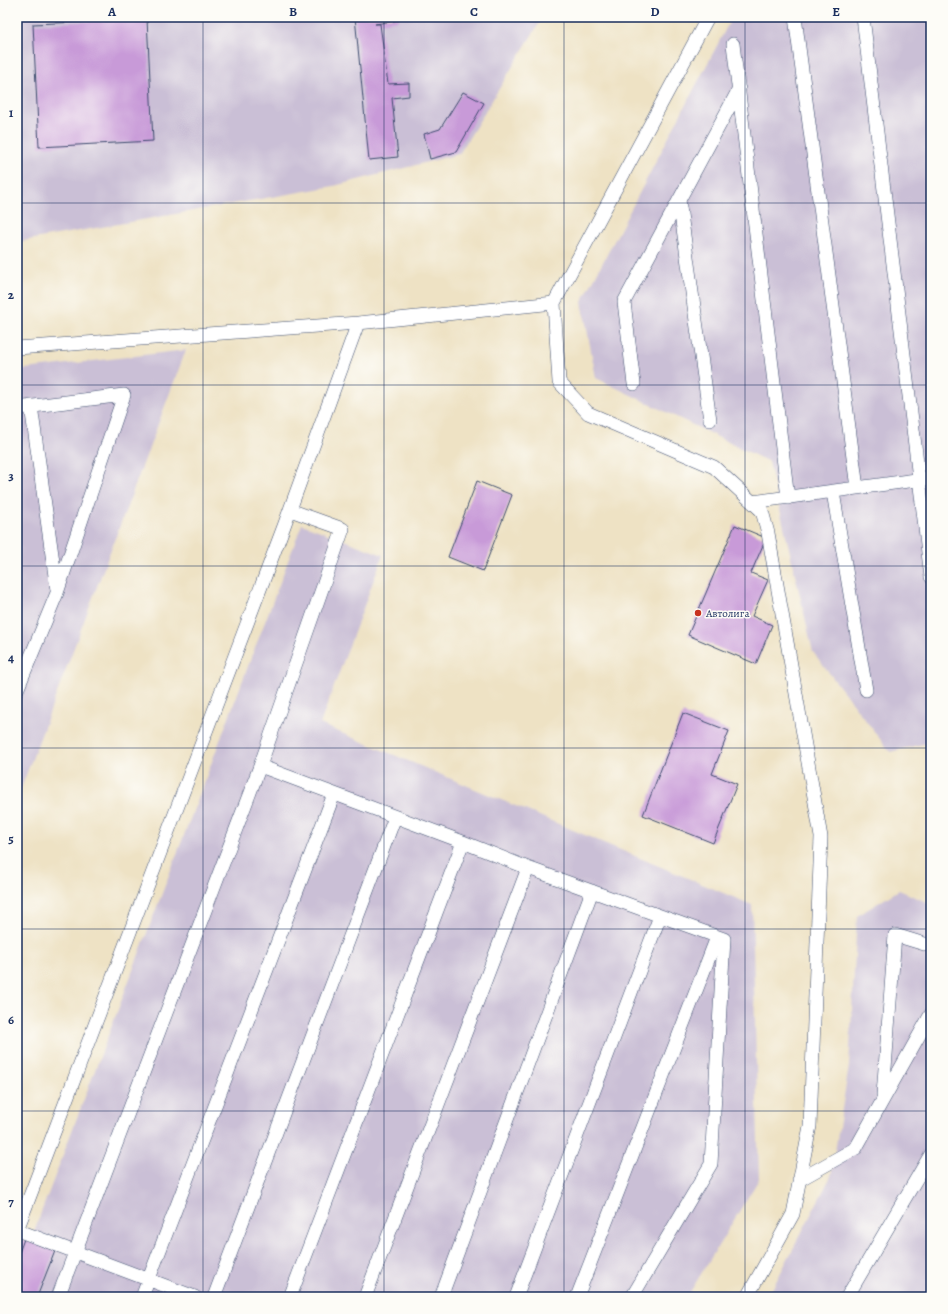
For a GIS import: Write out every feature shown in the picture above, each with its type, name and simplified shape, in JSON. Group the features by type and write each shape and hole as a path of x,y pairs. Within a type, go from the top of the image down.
{"lane":[{"path":"708,17 554,303 559,382 588,413 714,467 762,511 768,534 821,837 810,1126 793,1214 747,1297"},
{"path":"795,17 857,488"},
{"path":"863,17 925,479 931,578"},
{"path":"733,44 788,498"},
{"path":"634,384 624,302 739,89"},
{"path":"679,200 710,420"},
{"path":"17,348 358,323 554,303"},
{"path":"195,1297 17,1230 290,510 358,323"},
{"path":"17,408 124,395 57,594 17,690"},
{"path":"31,406 57,594"},
{"path":"752,502 925,479"},
{"path":"833,492 866,690"},
{"path":"58,1297 260,766 343,529 290,510"},
{"path":"260,766 528,868 724,939 711,1164 632,1297"},
{"path":"142,1297 334,794"},
{"path":"214,1297 395,817"},
{"path":"290,1297 463,842"},
{"path":"365,1297 528,868"},
{"path":"441,1297 592,891"},
{"path":"516,1297 660,916"},
{"path":"883,1100 895,935 931,946"},
{"path":"577,1297 717,937"},
{"path":"799,1180 856,1148 931,1014"},
{"path":"847,1297 931,1154"}],"shaded area":[{"path":"17,17 543,17 459,154 334,186 17,242"},
{"path":"732,17 931,17 931,742 890,752 813,652 769,462 596,378 582,302"},
{"path":"186,350 17,799 17,370"},
{"path":"302,524 383,555 320,724 752,905 759,1179 687,1297 17,1297 17,1276"},
{"path":"899,890 931,904 931,1297 768,1297 831,1176 849,1066 857,916"}],"building":[{"path":"355,17 399,17 399,20 375,24 380,24 388,84 409,83 409,96 392,98 398,157 369,160"},
{"path":"147,19 153,141 39,147 33,24"},
{"path":"463,92 484,103 456,152 430,159 424,134 440,129"},
{"path":"477,481 512,495 483,571 448,557"},
{"path":"735,525 766,538 751,573 768,580 752,616 772,625 756,664 688,635"},
{"path":"683,713 729,731 712,774 737,784 713,843 643,815"},
{"path":"24,1239 55,1251 37,1297 17,1297 17,1258"}],"place":[{"name":"Автолига","path":"698,613"}]}
